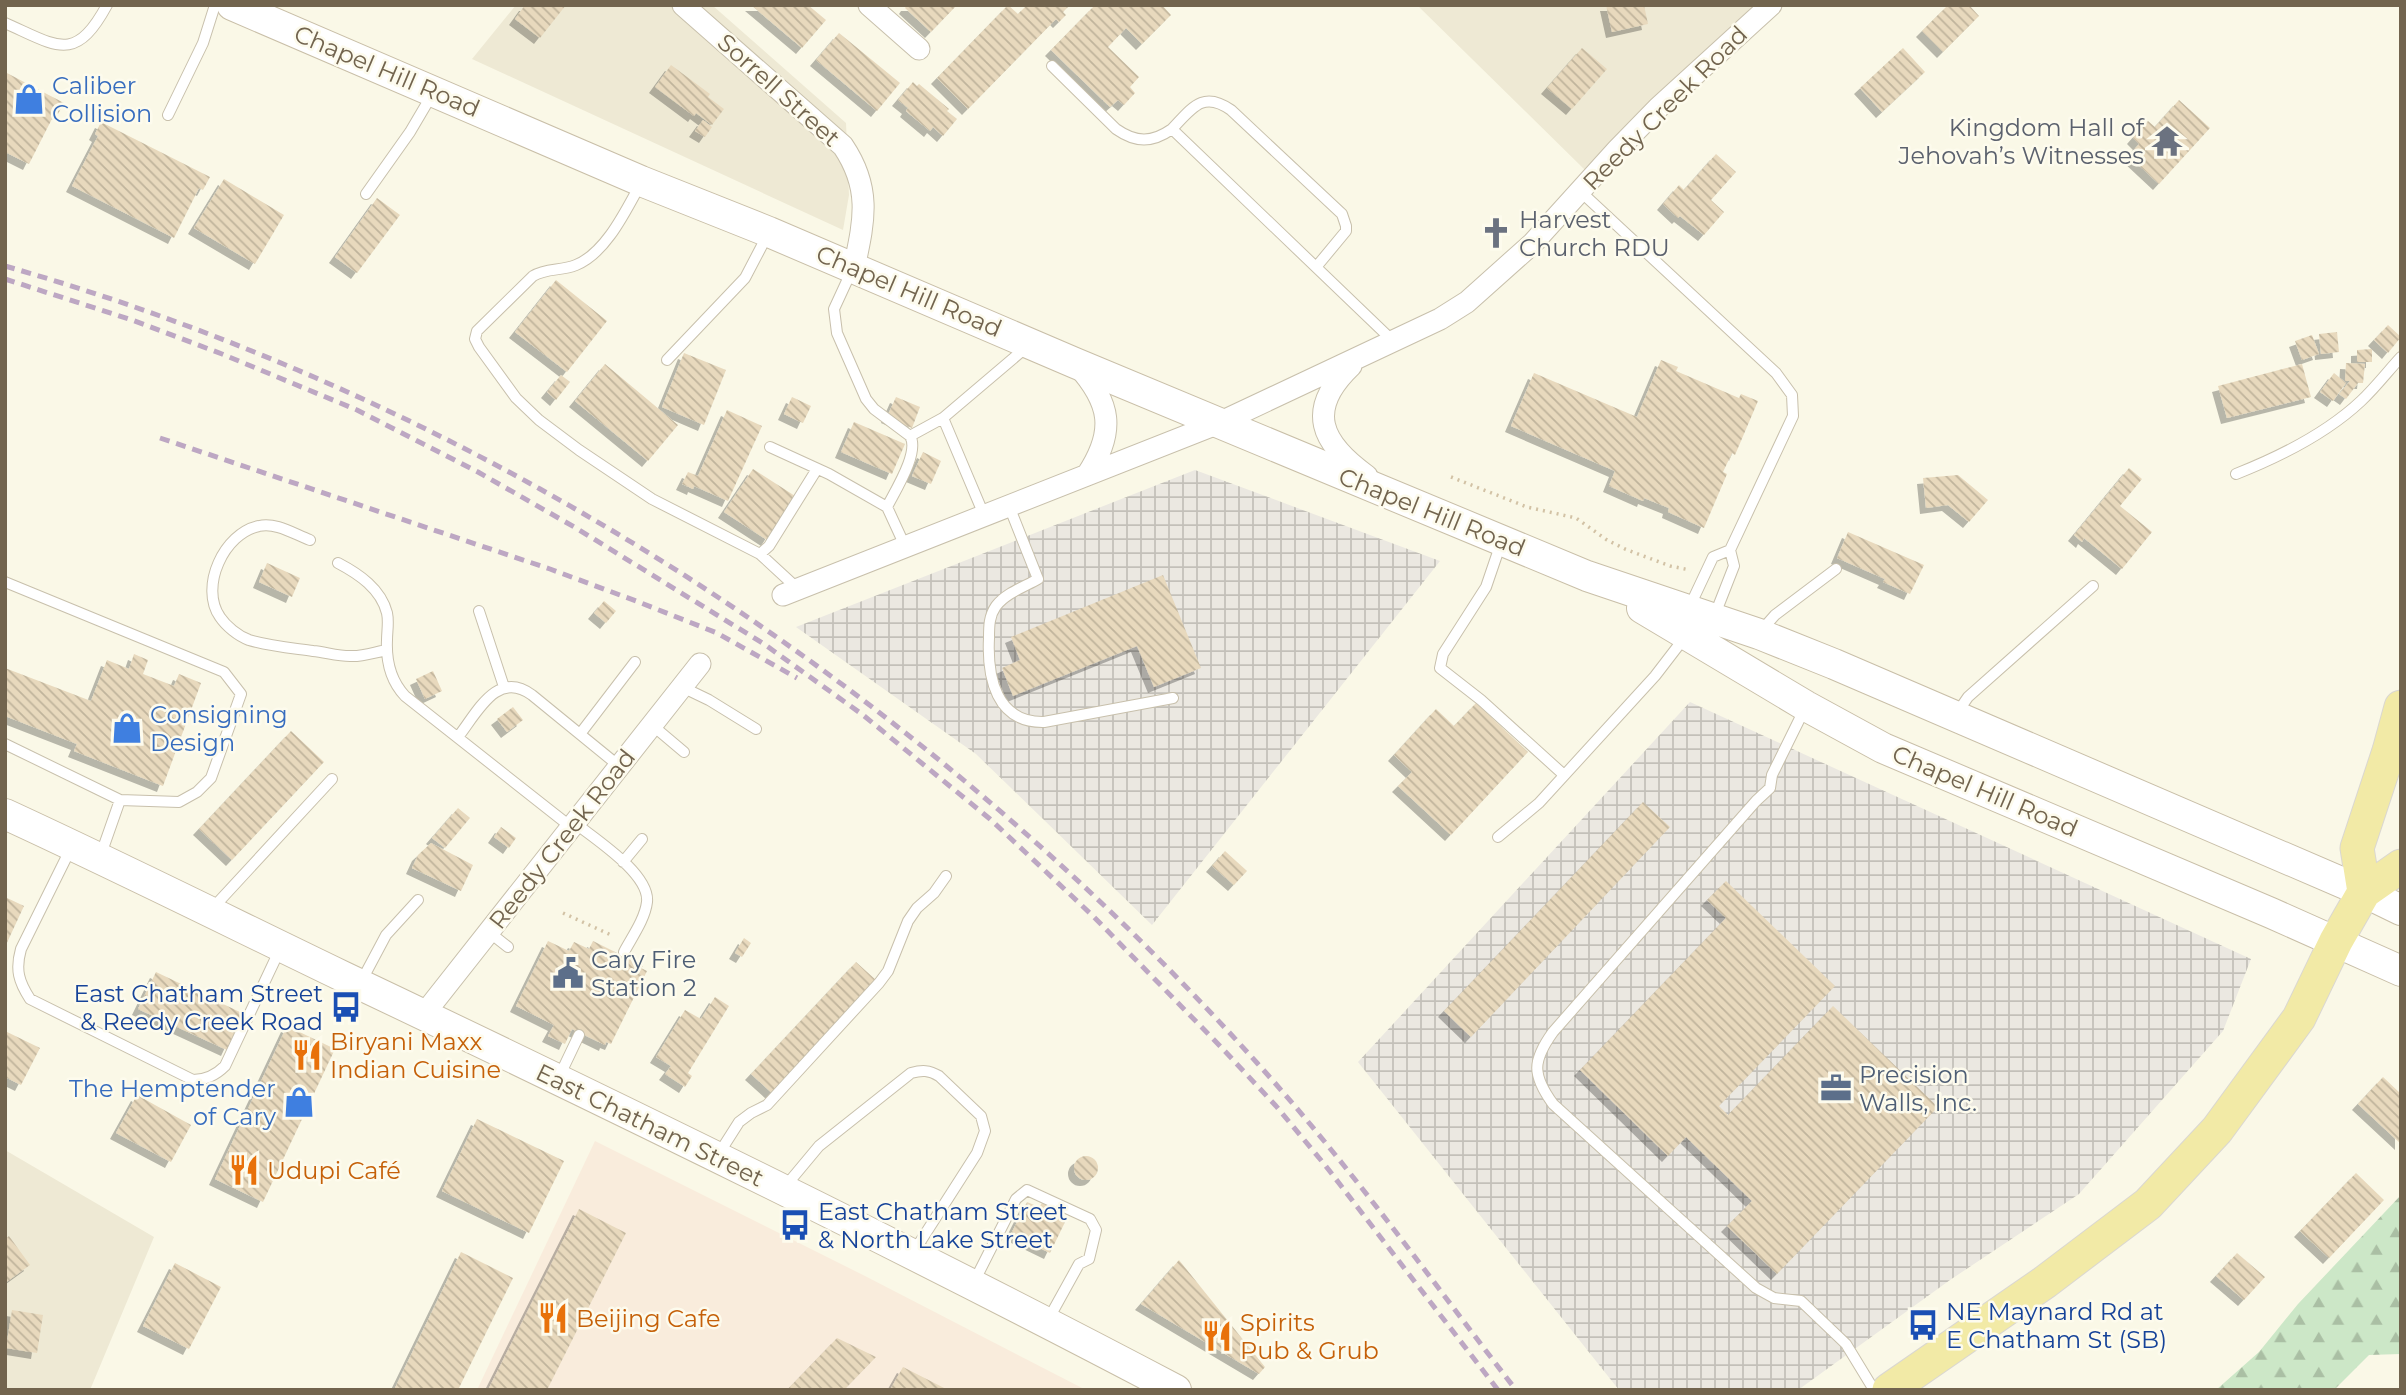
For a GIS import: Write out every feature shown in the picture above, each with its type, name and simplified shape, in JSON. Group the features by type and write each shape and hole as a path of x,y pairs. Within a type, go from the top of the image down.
{"main road":[{"name":"Chapel Hill Road","path":"232,5 1219,424 1696,621 1759,634 1955,715 2401,910"},
{"name":"Chapel Hill Road","path":"1696,621 1806,706 1883,748 2401,971"},
{"path":"2364,892 2357,848 2401,707"},
{"name":"East Chatham Street","path":"5,814 424,1014 717,1158 1047,1322 1176,1390"},
{"path":"1889,1390 2045,1282 2148,1204 2217,1130 2299,1018 2336,941 2364,892 2401,866"}],"street":[{"name":"Sorrell Street","path":"683,5 843,146 852,159 858,170 864,205 864,222 854,268"},
{"path":"869,5 919,49"},
{"name":"Reedy Creek Road","path":"791,592 1219,424 1440,319 1467,302 1533,243 1658,108 1760,8"},
{"name":"Reedy Creek Road","path":"1359,359 1337,381 1326,401 1326,435 1351,464 1394,496"},
{"path":"1075,363 1101,397 1108,421 1098,458 1087,475"},
{"name":"Reedy Creek Road","path":"424,1014 700,664"}],"lane":[{"path":"5,23 54,45 65,46 76,43 95,28 107,5"},
{"path":"168,116 203,43 215,5"},
{"path":"1052,66 1116,129 1138,140 1153,139 1172,129 1192,108 1207,100 1215,100 1231,110 1345,220 1346,231 1317,266"},
{"path":"366,194 410,132 434,90"},
{"path":"1172,129 1394,342"},
{"path":"642,181 620,222 591,254 574,266 544,271 533,276 477,331 477,343 516,398 539,420 652,499 760,554 791,592"},
{"path":"1498,837 1539,803 1655,676 1696,621 1734,566 1730,550 1793,416 1793,395 1776,373 1580,191"},
{"path":"667,360 745,278 769,232"},
{"path":"854,268 834,309 837,333 866,399 874,409 914,442 912,454 887,508"},
{"path":"910,436 943,418 1031,343"},
{"path":"2236,474 2323,430 2361,401 2401,357"},
{"path":"943,418 984,515"},
{"path":"770,447 817,469 887,508 905,546"},
{"path":"760,554 769,546 817,469"},
{"path":"1009,506 1038,579 1005,597 995,608 990,620 990,677 996,694 1004,705 1019,719 1044,722 1172,698"},
{"path":"310,540 268,526 248,530 237,538 220,558 215,571 211,595 218,615 248,639 279,646 351,656 387,650"},
{"path":"1502,541 1486,587 1443,654 1440,668 1481,700 1564,775"},
{"path":"1696,621 1713,557 1730,550"},
{"path":"338,563 361,577 382,601 387,614 389,665 399,690 414,705 623,862 640,879 647,895 643,914 624,952"},
{"path":"1759,634 1767,621 1836,569"},
{"path":"5,582 224,672 240,694 211,778 197,792 179,802 120,800 5,744"},
{"path":"1955,715 1968,697 2093,586"},
{"path":"479,611 504,687"},
{"path":"580,734 635,662"},
{"path":"458,737 489,698 504,687 511,686 525,690 619,766"},
{"path":"682,687 756,729"},
{"path":"1806,706 1772,775 1770,788 1553,1032 1542,1048 1536,1064 1538,1078 1553,1104 1756,1288 1774,1298 1801,1301 1846,1344 1874,1390"},
{"path":"652,725 684,752"},
{"path":"209,912 332,779"},
{"path":"99,860 120,800"},
{"path":"623,862 642,838"},
{"path":"72,846 21,949 17,962 21,985 30,999 193,1080 204,1080 219,1073 225,1066 281,947"},
{"path":"717,1158 739,1122 767,1105 879,983 888,971 912,914 934,893 946,876"},
{"path":"360,984 386,935 418,900"},
{"path":"489,932 508,947"},
{"path":"558,1080 579,1035"},
{"path":"782,1190 819,1146 911,1073 923,1070 940,1076 981,1116 985,1131 977,1153 911,1255"},
{"path":"972,1285 1016,1199 1027,1190 1090,1220 1096,1230 1089,1259 1079,1264 1047,1322"}],"path":[{"path":"1451,477 1527,507 1576,518 1625,549 1670,566 1690,570"},
{"path":"563,913 611,935"}],"shaded area":[{"path":"516,5 712,5 846,123 849,195 843,230 472,59"},
{"path":"1417,5 1754,5 1585,170"},
{"path":"1195,470 1440,561 1152,925 976,754 796,627"},
{"path":"1690,702 2251,959 2223,1031 2079,1194 1950,1280 1798,1390 1619,1390 1358,1062"},
{"path":"595,1141 865,1276 1086,1390 477,1390"},
{"path":"5,1150 154,1237 90,1390 5,1390"}],"green space":[{"path":"2401,1195 2401,1354 2369,1355 2334,1390 2216,1390 2259,1352 2298,1304"}],"building":[{"path":"525,5 566,5 540,38 515,19"},
{"path":"751,5 808,5 826,20 802,48"},
{"path":"907,5 957,5 931,32 905,8"},
{"path":"1008,5 1018,14 1027,5 1070,5 1063,12 1066,15 1059,22 1056,19 968,109 937,78"},
{"path":"1095,5 1162,5 1171,15 1142,44 1126,28 1108,47 1139,77 1130,87 1135,93 1124,105 1118,100 1110,107 1051,50"},
{"path":"1606,5 1644,5 1648,24 1612,32"},
{"path":"1948,5 1969,5 1979,16 1943,52 1922,31"},
{"path":"839,33 900,83 877,111 816,60"},
{"path":"1582,48 1607,69 1572,109 1547,88"},
{"path":"1903,48 1925,72 1882,112 1860,88"},
{"path":"671,65 710,94 708,97 724,109 712,125 696,113 694,116 655,87"},
{"path":"5,72 64,103 58,114 55,113 29,164 5,152"},
{"path":"913,82 949,109 947,111 957,119 943,136 933,127 930,131 906,111 908,108 898,100"},
{"name":"Kingdom Hall of Jehovah’s Witnesses","path":"2179,100 2210,128 2159,184 2129,156 2139,144 2133,138 2148,121 2155,127"},
{"path":"703,120 712,127 705,137 695,131"},
{"path":"101,122 210,177 203,190 199,188 174,238 72,186 98,136 95,134"},
{"path":"1716,154 1736,172 1711,200 1724,212 1704,235 1680,216 1678,218 1663,204 1679,185 1684,190"},
{"path":"224,179 284,215 255,264 194,228"},
{"path":"377,198 400,215 357,273 335,257"},
{"path":"556,280 607,321 567,372 515,332"},
{"path":"2388,325 2401,337 2388,353 2374,340"},
{"path":"2337,332 2339,352 2321,354 2319,334"},
{"path":"2312,335 2319,354 2302,360 2295,341"},
{"path":"2372,349 2372,362 2357,362 2357,350"},
{"path":"684,353 726,370 704,425 662,407"},
{"path":"1661,360 1678,367 1676,371 1739,398 1741,394 1758,401 1735,455 1732,453 1723,472 1727,474 1704,528 1668,512 1669,508 1644,498 1643,501 1609,486 1615,471 1511,426 1534,373 1637,417"},
{"path":"2346,363 2365,364 2363,383 2358,383 2346,399 2339,394 2350,381 2345,381"},
{"path":"605,364 678,425 648,461 575,401"},
{"path":"2302,364 2311,397 2227,418 2218,386"},
{"path":"2334,373 2346,383 2333,401 2320,392"},
{"path":"561,375 570,382 556,400 547,392"},
{"path":"792,397 811,406 803,423 784,414"},
{"path":"896,397 920,407 912,428 887,417"},
{"path":"727,410 762,426 728,501 694,486 693,489 682,484 688,472 698,476"},
{"path":"854,422 905,444 892,474 841,452"},
{"path":"923,452 941,461 931,484 912,476"},
{"path":"2129,468 2142,479 2120,506 2152,532 2122,569 2084,538 2082,542 2074,535"},
{"path":"753,469 795,496 767,540 724,512"},
{"path":"1958,475 1988,500 1969,522 1948,505 1926,508 1923,478"},
{"path":"1848,532 1924,565 1910,594 1883,582 1885,579 1837,558"},
{"path":"267,563 300,578 292,597 259,582"},
{"path":"1163,575 1201,668 1154,687 1137,646 1013,696 1002,668 1020,660 1011,637"},
{"path":"604,601 616,611 606,623 594,613"},
{"path":"134,654 148,660 143,674 174,686 179,674 201,683 163,786 74,751 77,744 5,716 5,668 91,701 107,660 129,669"},
{"path":"433,671 442,691 425,699 416,679"},
{"path":"1476,703 1528,752 1451,835 1398,786 1412,772 1394,755 1436,709 1454,726"},
{"path":"513,707 523,720 507,732 497,719"},
{"path":"291,731 324,762 232,860 199,829"},
{"path":"1643,802 1670,827 1471,1037 1444,1011"},
{"path":"458,808 470,818 445,848 432,838"},
{"path":"501,827 516,838 509,848 494,837"},
{"path":"431,843 473,865 461,891 412,868 418,855"},
{"path":"1225,851 1247,871 1234,885 1212,866"},
{"name":"Precision Walls, Inc.","path":"1726,881 1835,986 1719,1106 1728,1115 1833,1006 1938,1107 1777,1274 1727,1226 1752,1201 1686,1137 1668,1156 1580,1070 1726,918 1707,900"},
{"path":"5,897 24,906 5,947"},
{"path":"744,938 751,943 742,957 735,953"},
{"path":"548,941 569,951 574,942 589,949 593,941 643,966 641,968 647,971 611,1044 606,1042 605,1045 572,1029 565,1044 548,1036 554,1025 516,1006"},
{"path":"856,962 877,981 772,1093 751,1074"},
{"path":"156,972 244,1014 227,1050 138,1009"},
{"path":"715,997 729,1006 688,1073 692,1076 685,1087 665,1074 671,1066 656,1057 685,1010 701,1019"},
{"path":"287,1026 335,1049 263,1202 215,1179"},
{"path":"5,1031 40,1048 21,1085 5,1077"},
{"path":"2383,1077 2401,1094 2401,1144 2358,1104"},
{"path":"137,1095 191,1125 171,1162 116,1133"},
{"path":"477,1119 564,1161 529,1233 442,1191"},
{"path":"1086,1156 1094,1160 1098,1168 1094,1176 1086,1180 1078,1176 1074,1168 1078,1160"},
{"path":"2356,1173 2384,1200 2329,1258 2300,1231"},
{"path":"1027,1202 1039,1207 1042,1203 1052,1208 1050,1212 1066,1220 1050,1253 1011,1234"},
{"path":"579,1209 626,1233 547,1390 488,1390"},
{"path":"9,1236 30,1265 5,1283 5,1239"},
{"path":"461,1252 513,1278 458,1390 394,1390"},
{"path":"2237,1253 2265,1277 2244,1300 2216,1276"},
{"name":"Spirits Pub & Grub","path":"1179,1260 1265,1367 1259,1374 1141,1304"},
{"path":"175,1263 221,1287 189,1349 143,1326"},
{"path":"12,1310 43,1315 37,1353 6,1348"},
{"path":"837,1338 876,1357 844,1390 787,1390"},
{"path":"903,1367 948,1390 890,1390"}],"railway":[{"path":"5,266 184,325 358,397 526,481 687,577 842,684 989,802 1128,929 1258,1064 1358,1183 1516,1390"},
{"path":"5,279 132,320 357,410 478,472 576,528 764,644 863,715 990,819 1093,916 1221,1047 1276,1106 1325,1165 1498,1390"},
{"path":"160,438 550,569 636,601 717,633 797,678"}],"place":[{"name":"Caliber Collision","path":"29,99"},
{"name":"Kingdom Hall of Jehovah’s Witnesses","path":"2167,141"},
{"name":"Harvest Church RDU","path":"1496,233"},
{"name":"Consigning Design","path":"127,728"},
{"name":"Cary Fire Station 2","path":"568,973"},
{"name":"East Chatham Street & Reedy Creek Road","path":"346,1007"},
{"name":"Biryani Maxx Indian Cuisine","path":"307,1055"},
{"name":"Precision Walls, Inc.","path":"1836,1088"},
{"name":"The Hemptender of Cary","path":"299,1102"},
{"name":"Udupi Café","path":"244,1170"},
{"name":"East Chatham Street & North Lake Street","path":"795,1225"},
{"name":"Beijing Cafe","path":"553,1318"},
{"name":"NE Maynard Rd at E Chatham St (SB)","path":"1923,1325"},
{"name":"Spirits Pub & Grub","path":"1217,1336"}]}
